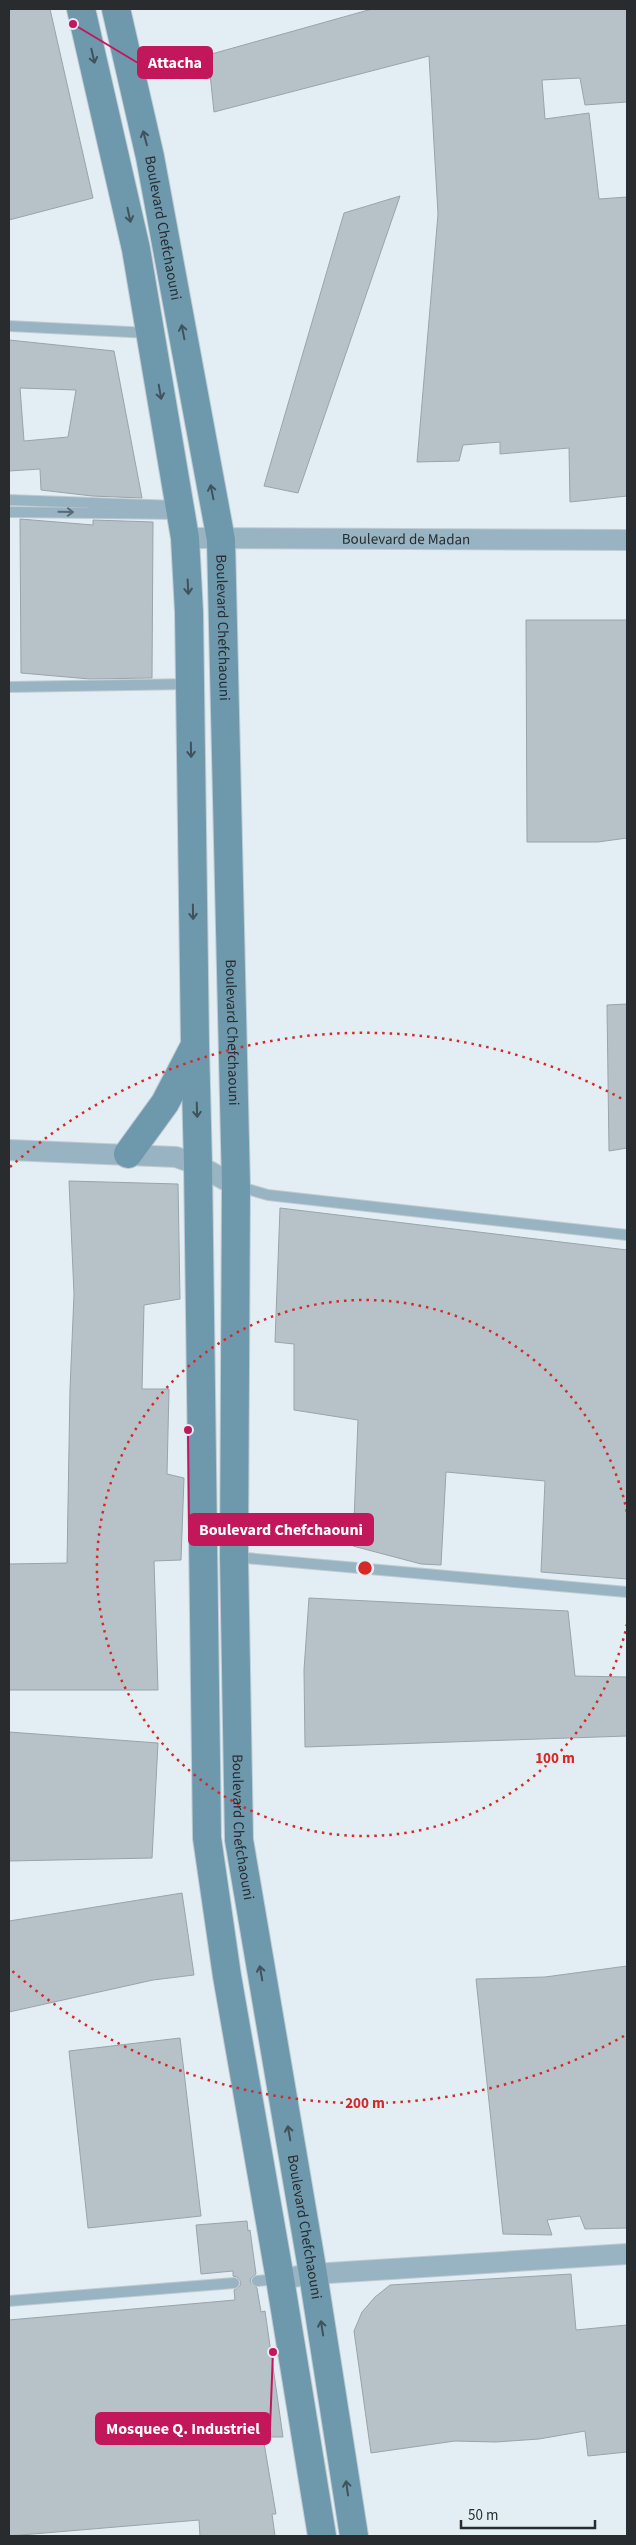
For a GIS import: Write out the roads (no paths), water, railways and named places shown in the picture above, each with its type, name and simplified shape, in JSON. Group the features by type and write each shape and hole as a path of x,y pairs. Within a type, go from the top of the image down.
{"street":[{"name":"Boulevard Chefchaouni","path":"82,9 136,249 182,520 190,684 207,1838 268,2280 322,2536"},
{"name":"Boulevard Chefchaouni","path":"116,9 150,157 221,540 236,1186 234,1556 239,1840 313,2274 354,2536"},
{"path":"99,85 130,75"},
{"name":"Boulevard de Madan","path":"182,520 221,540 627,540"},
{"path":"192,845 227,844"},
{"path":"128,1154 165,1103 194,1045"},
{"path":"9,1150 168,1156 198,1165 236,1186"},
{"path":"268,2280 313,2274 627,2254"}],"lane":[{"path":"9,326 150,334"},
{"path":"13,500 182,520 13,512 13,500"},
{"path":"9,687 190,684"},
{"path":"236,1186 268,1195 627,1235"},
{"path":"234,1556 627,1592"},
{"path":"9,2301 234,2283"}],"place":[{"name":"Attacha","path":"73,24"},
{"name":"Boulevard Chefchaouni","path":"188,1430"},
{"name":"Mosquee Q. Industriel","path":"273,2352"}]}
